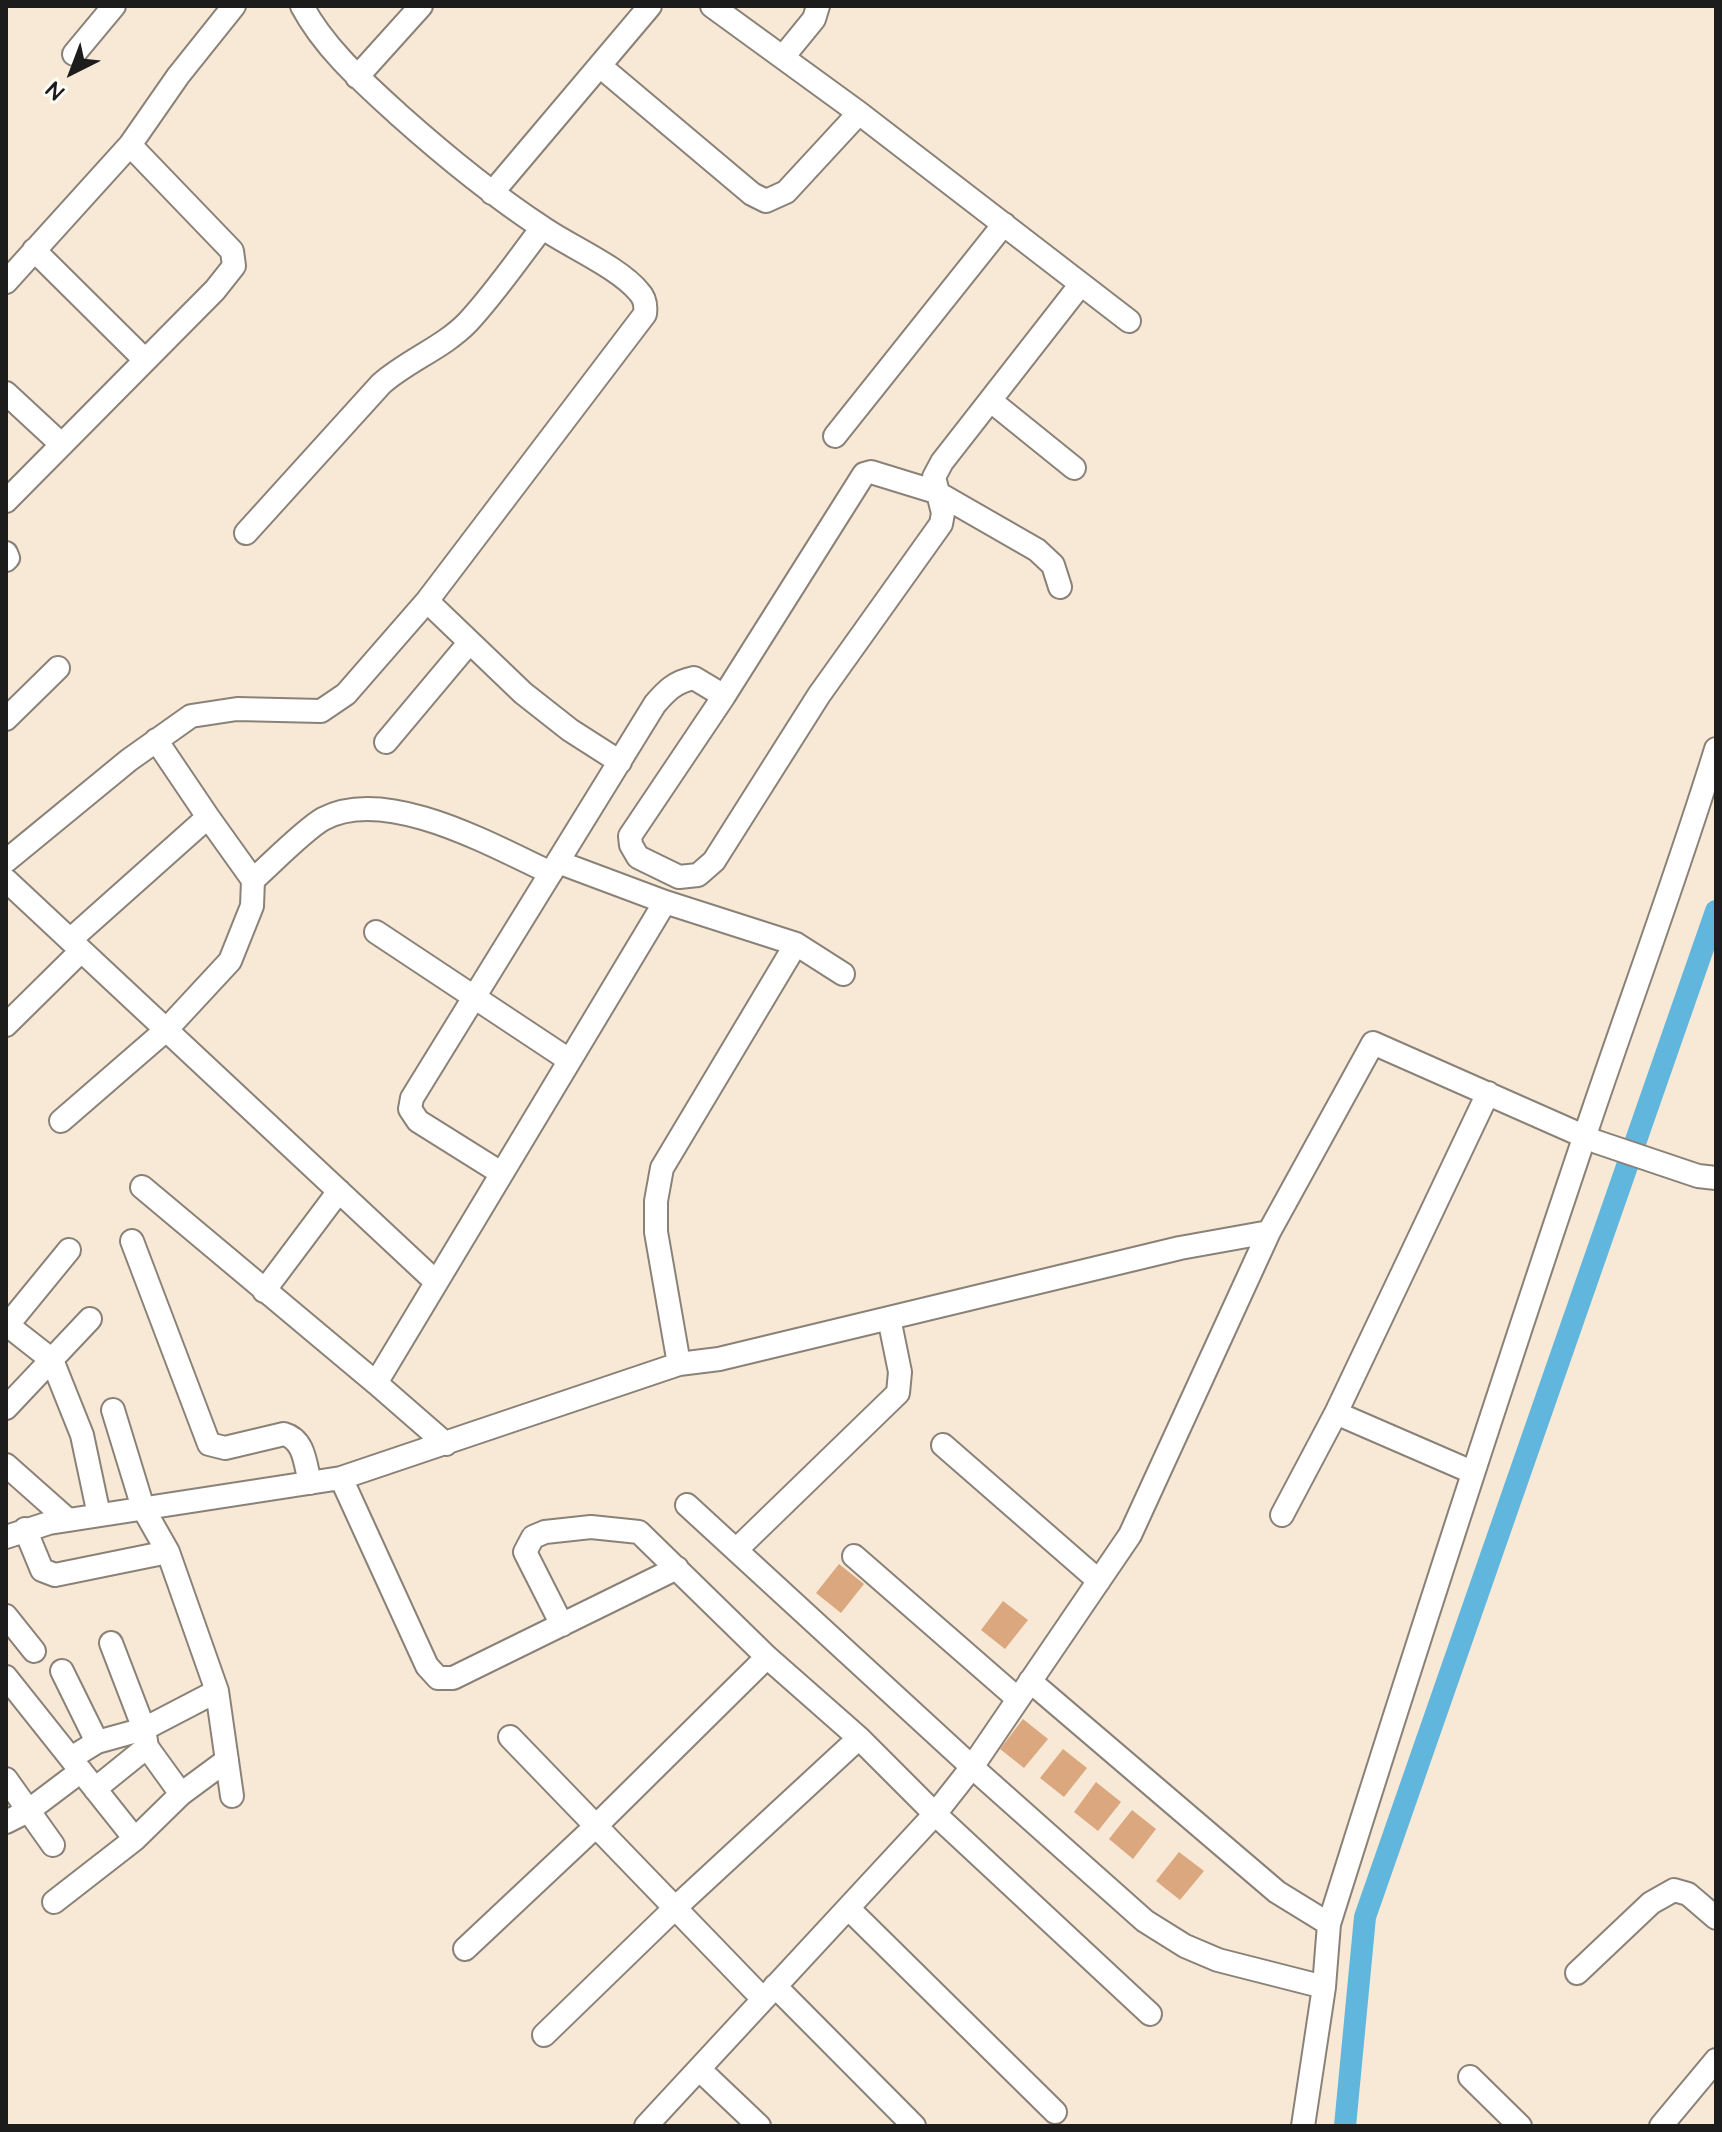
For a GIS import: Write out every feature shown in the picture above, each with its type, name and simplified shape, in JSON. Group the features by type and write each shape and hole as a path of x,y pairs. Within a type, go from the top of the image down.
{"street":[{"path":"74,54 114,6"},
{"path":"6,282 130,145 178,76 234,6"},
{"path":"6,861 156,740 191,716 237,709 321,711 346,694 427,601 645,314 646,305 641,293 622,277 542,228 462,172 357,77 312,25 302,6"},
{"path":"357,77 421,6"},
{"path":"492,193 650,6"},
{"path":"712,6 859,113 1129,321"},
{"path":"783,57 814,19 818,6"},
{"path":"600,66 752,194 766,201 786,192 859,113"},
{"path":"6,501 215,290 234,266 232,251 130,145"},
{"path":"835,436 1004,224"},
{"path":"246,533 381,384 400,367 449,338 468,322 542,228"},
{"path":"34,250 145,360"},
{"path":"1060,587 1053,565 1037,550 936,492 871,472 864,474 724,696 630,836 638,857 679,877 698,875 714,861 819,695 941,524 943,513 936,492 934,477 942,462 1081,284"},
{"path":"6,393 61,444"},
{"path":"991,401 1074,468"},
{"path":"6,553 6,560"},
{"path":"427,601 523,693 570,730 620,762"},
{"path":"386,742 469,643"},
{"path":"6,719 58,668"},
{"path":"501,1173 418,1121 410,1109 412,1098 655,704 670,687 694,678 724,696"},
{"path":"61,1121 166,1030 230,961 252,906 253,880 156,740"},
{"path":"1303,2126 1324,1987 1329,1924 1472,1472 1591,1139 1716,749"},
{"path":"253,880 322,820 353,808 401,812 555,867 796,944 843,974"},
{"path":"6,1025 75,945 208,817"},
{"path":"6,880 435,1281"},
{"path":"376,1383 665,902"},
{"path":"376,932 569,1060"},
{"path":"679,1364 656,1232 656,1201 662,1168 796,944"},
{"path":"646,2126 935,1814 972,1767 1130,1535 1269,1232 1373,1043 1591,1139 1698,1176 1716,1178"},
{"path":"1282,1515 1336,1413 1488,1093"},
{"path":"142,1187 446,1444"},
{"path":"264,1291 339,1191"},
{"path":"168,1552 55,1575 42,1570 16,1533 68,1520 341,1478 679,1364 719,1359 1180,1248 1269,1232"},
{"path":"132,1241 206,1440 209,1444 225,1448 284,1434 293,1436 300,1443 310,1483"},
{"path":"69,1250 7,1325 52,1360 82,1435 99,1515"},
{"path":"736,1550 898,1393 900,1372 889,1318"},
{"path":"6,1408 90,1319"},
{"path":"113,1410 143,1508 168,1552 217,1691 232,1796"},
{"path":"1336,1413 1472,1472"},
{"path":"943,1445 1099,1581"},
{"path":"6,1465 68,1520"},
{"path":"341,1478 427,1666 438,1678 453,1678 677,1568"},
{"path":"687,1505 1145,1921 1185,1946 1218,1960 1324,1987"},
{"path":"562,1625 525,1552 533,1537 545,1532 591,1527 639,1532 767,1657 859,1738 935,1814 1150,2014"},
{"path":"854,1556 1277,1892 1329,1924"},
{"path":"6,1616 34,1651"},
{"path":"111,1643 146,1738 181,1794"},
{"path":"465,1949 596,1826 767,1657"},
{"path":"62,1671 97,1742"},
{"path":"10,1689 135,1839"},
{"path":"6,1822 28,1811 82,1773 146,1738 217,1691"},
{"path":"510,1737 675,1908 914,2126"},
{"path":"97,1742 146,1738"},
{"path":"544,2035 675,1908 859,1738"},
{"path":"82,1773 97,1742"},
{"path":"54,1902 135,1839 181,1794 227,1760"},
{"path":"6,1779 53,1845"},
{"path":"1577,1973 1651,1903 1674,1890 1688,1894 1716,1918"},
{"path":"848,1908 1055,2112"},
{"path":"699,2069 759,2126"},
{"path":"1661,2126 1712,2073"},
{"path":"1470,2077 1520,2126"}],"building":[{"path":"839,1564 864,1584 841,1613 816,1593"},
{"path":"1003,1601 1028,1620 1005,1649 981,1630"},
{"path":"1023,1719 1048,1739 1024,1768 1000,1749"},
{"path":"1063,1749 1087,1768 1064,1797 1040,1778"},
{"path":"1096,1782 1121,1802 1098,1831 1074,1812"},
{"path":"1132,1810 1156,1829 1133,1859 1109,1839"},
{"path":"1179,1852 1204,1871 1180,1900 1156,1881"}],"waterway":[{"path":"1345,2126 1365,1917 1716,911"}]}
